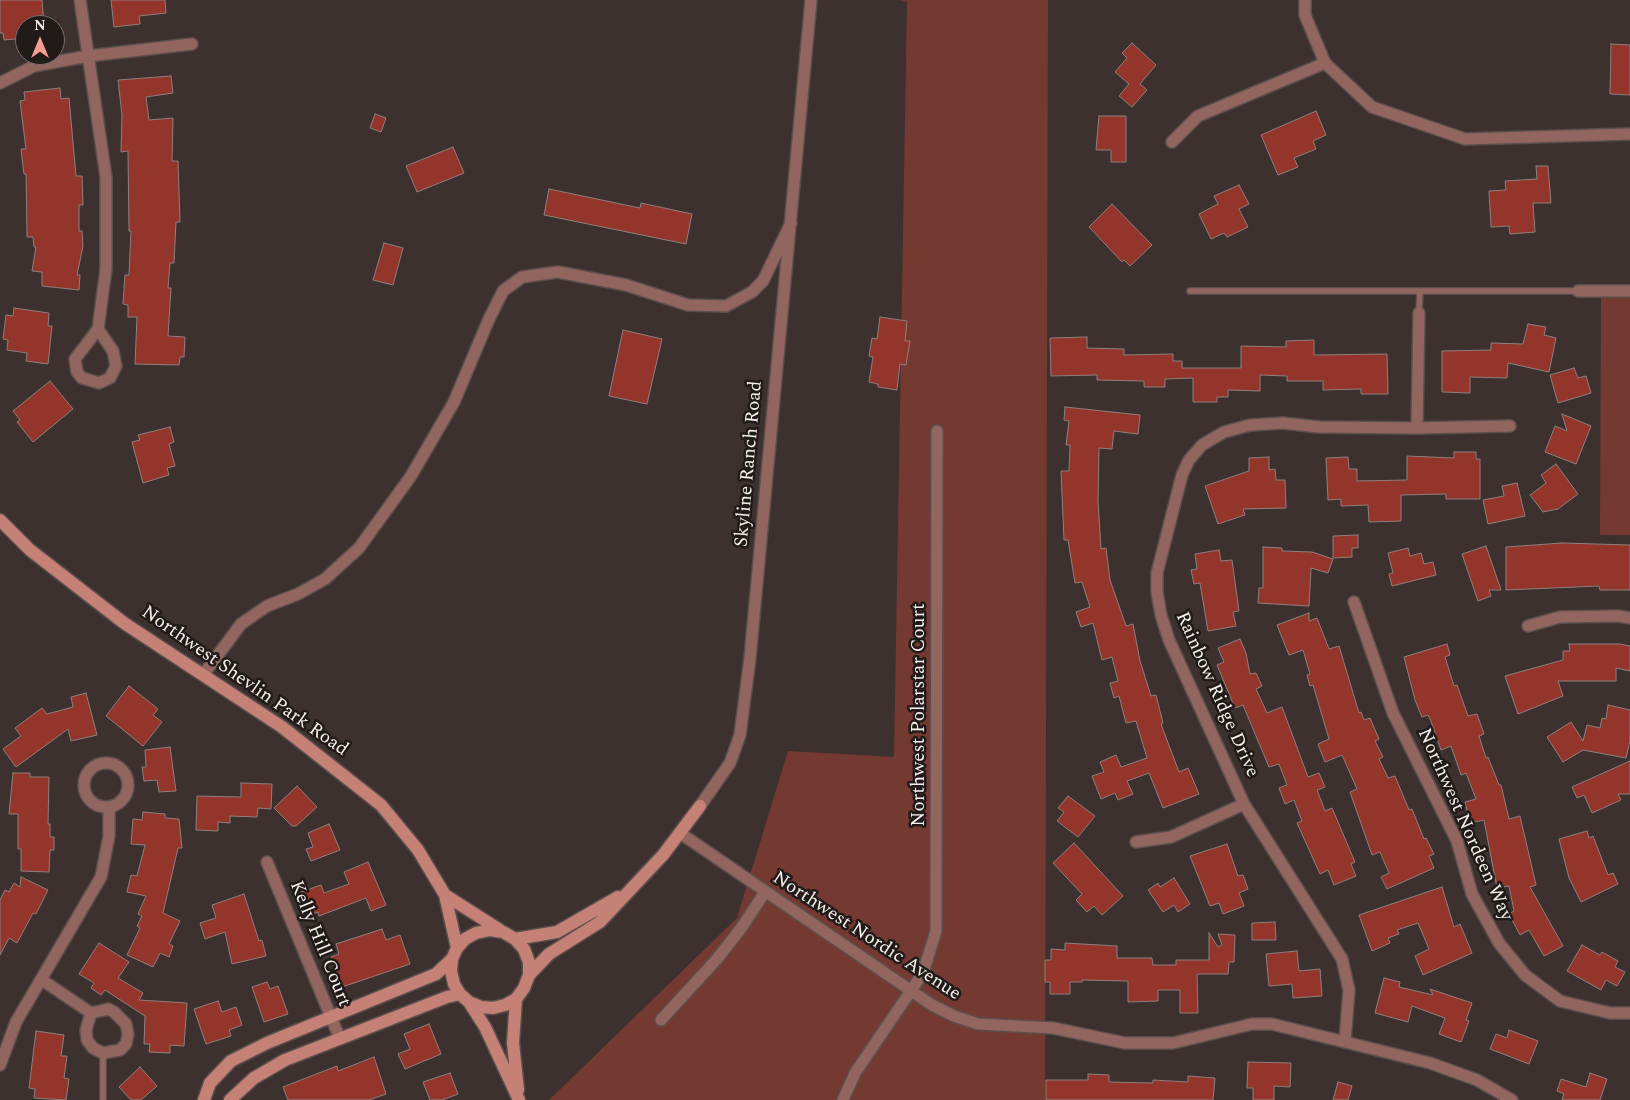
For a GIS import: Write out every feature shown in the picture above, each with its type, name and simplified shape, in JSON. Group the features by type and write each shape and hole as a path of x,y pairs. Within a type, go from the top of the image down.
{"street":[{"path":"80,0 96,96 106,177 106,269 98,329 75,359 77,372 82,378 99,383 110,378 116,366 113,351 98,329"},
{"name":"Skyline Ranch Road","path":"529,976 549,954 600,922 663,855 730,764 740,735 751,648 811,0"},
{"path":"1305,0 1305,15 1325,63 1372,107 1466,139 1630,134"},
{"path":"0,83 34,66 88,56 192,44"},
{"path":"1172,142 1198,116 1325,63"},
{"path":"203,675 240,624 267,606 298,594 325,579 359,548 416,468 454,402 503,291 522,277 558,272 626,285 688,305 726,306 752,292 763,281 791,222"},
{"path":"1578,291 1630,291"},
{"path":"1417,428 1419,314"},
{"name":"Rainbow Ridge Drive","path":"1345,1041 1349,990 1342,959 1244,804 1169,640 1160,615 1157,573 1182,475 1189,460 1202,445 1224,432 1250,425 1284,423 1319,427 1417,428 1510,426"},
{"name":"Northwest Polarstar Court","path":"843,1100 855,1073 923,973 936,931 938,431"},
{"name":"Northwest Shevlin Park Road","path":"0,520 30,550 124,623 282,727 381,805 418,850 446,895 455,954"},
{"name":"Northwest Nordeen Way","path":"1354,602 1394,713 1457,842 1472,894 1499,943 1525,975 1560,1001 1610,1013 1630,1013"},
{"path":"1528,626 1560,617 1618,616 1630,618"},
{"path":"1136,842 1171,837 1244,804"},
{"path":"0,1065 16,1022 101,878 110,836 109,807"},
{"name":"Northwest Nordic Avenue","path":"680,833 911,992 954,1016 978,1024 1053,1028 1125,1043 1173,1043 1252,1024 1272,1024 1430,1063 1477,1080 1512,1100"},
{"name":"Kelly Hill Court","path":"267,862 340,1039"},
{"path":"661,1020 717,959 742,927 765,892"},
{"name":"Skyline Ranch Road","path":"515,939 557,932 625,894"},
{"name":"Northwest Shevlin Park Road","path":"446,895 503,932"},
{"path":"204,1100 210,1083 231,1061 267,1043 436,974 466,939 476,933 490,930 503,932 515,939 524,949 529,962 529,976 524,988 516,999 505,1005 493,1008 481,1007 465,998 340,1039 285,1060 254,1078 230,1100"},
{"path":"455,954 451,971 454,984 485,1027 519,1100"},
{"path":"42,980 91,1013 108,1009 126,1024 128,1034 126,1044 120,1050 103,1053 93,1048 87,1040 86,1030 91,1013"},
{"path":"516,999 512,1043 519,1100"}],"lane":[{"path":"1190,291 1578,291"},
{"path":"1419,314 1420,291"},
{"path":"102,1100 103,1053"}],"shaded area":[{"path":"900,0 1048,0 1045,1100 549,1100 737,918 788,751 894,757 907,2"},
{"path":"1601,294 1630,294 1630,535 1600,535"}],"building":[{"path":"0,0 42,0 43,15 15,15 15,39 4,40 3,33 0,33"},
{"path":"111,0 165,0 166,13 139,16 140,24 114,27"},
{"path":"1132,43 1156,65 1140,84 1147,90 1132,107 1119,96 1129,84 1115,72 1127,58 1122,53"},
{"path":"1611,44 1630,45 1630,95 1610,94"},
{"path":"171,76 173,93 146,97 149,120 173,118 172,161 178,161 180,222 176,222 174,263 170,263 168,288 171,288 168,336 185,337 184,357 180,357 179,365 135,364 137,317 128,317 128,305 123,304 125,275 129,275 131,231 129,231 128,151 121,152 122,115 118,80"},
{"path":"60,88 61,99 69,98 76,176 82,176 83,205 79,205 79,231 82,231 83,246 77,275 80,275 79,290 42,286 42,272 32,271 36,247 34,247 33,237 27,237 26,174 24,174 21,149 26,149 20,101 25,100 24,92"},
{"path":"1316,111 1326,135 1313,141 1316,149 1294,158 1298,167 1278,175 1261,135"},
{"path":"375,114 386,118 381,132 370,128"},
{"path":"1099,116 1126,116 1126,162 1111,162 1111,150 1096,150"},
{"path":"453,147 464,173 417,192 406,166"},
{"path":"1536,166 1548,166 1551,203 1533,203 1535,232 1510,234 1509,226 1491,227 1489,191 1506,190 1505,181 1537,179"},
{"path":"1239,185 1249,204 1239,209 1248,227 1227,237 1224,233 1211,239 1199,214 1218,204 1214,196"},
{"path":"549,189 640,208 641,203 692,214 686,244 544,215"},
{"path":"1112,204 1152,245 1130,266 1124,260 1122,262 1089,227"},
{"path":"384,243 403,248 393,285 373,280"},
{"path":"14,308 49,313 48,326 52,326 48,364 26,361 27,353 7,350 8,340 3,339 6,315 13,316"},
{"path":"880,317 907,321 905,341 910,341 906,365 900,364 897,390 878,387 878,384 869,382 873,357 869,356 872,338 877,339"},
{"path":"1528,324 1546,327 1544,335 1556,338 1549,372 1508,363 1507,378 1470,377 1470,393 1442,392 1442,351 1491,350 1491,343 1523,344"},
{"path":"623,330 662,339 647,404 609,396"},
{"path":"1087,337 1087,348 1124,349 1124,355 1173,354 1173,361 1182,361 1182,368 1241,368 1241,346 1286,347 1286,341 1314,340 1314,355 1387,354 1388,394 1361,394 1361,389 1323,390 1323,381 1287,381 1287,376 1260,375 1260,391 1228,390 1228,397 1217,397 1217,402 1193,402 1193,378 1165,379 1165,387 1144,387 1144,381 1097,380 1097,375 1051,376 1050,338"},
{"path":"1574,368 1578,378 1586,376 1591,393 1558,403 1550,375"},
{"path":"50,381 73,409 33,442 17,422 20,420 13,411"},
{"path":"1065,407 1140,415 1138,434 1114,431 1112,449 1099,448 1098,501 1101,549 1106,548 1110,580 1126,626 1133,624 1140,661 1151,696 1156,695 1163,723 1161,724 1179,772 1188,768 1199,794 1163,808 1149,773 1127,781 1133,794 1118,800 1115,793 1101,799 1092,776 1104,772 1100,762 1116,755 1121,767 1147,758 1136,721 1126,723 1119,696 1114,698 1110,683 1118,681 1112,657 1102,660 1093,623 1081,627 1076,612 1090,607 1082,582 1075,583 1068,540 1064,540 1061,471 1069,471 1070,445 1066,445 1069,421 1064,420"},
{"path":"1562,414 1591,426 1576,464 1545,452 1555,426 1567,431"},
{"path":"170,427 174,442 169,444 175,466 167,468 169,475 143,483 132,442 140,440 138,435"},
{"path":"1454,452 1476,452 1476,459 1480,459 1480,499 1446,499 1446,494 1401,495 1401,521 1369,522 1368,505 1341,506 1341,499 1328,500 1326,458 1348,457 1349,469 1357,469 1357,481 1407,480 1407,456 1454,458"},
{"path":"1269,457 1269,470 1275,469 1276,480 1285,480 1286,508 1243,509 1245,515 1218,524 1205,486 1249,471 1249,458"},
{"path":"1556,464 1578,494 1558,509 1543,512 1530,495 1546,483 1541,475"},
{"path":"1517,483 1525,516 1488,524 1483,500 1504,496 1502,486"},
{"path":"1358,535 1358,548 1352,548 1352,557 1333,558 1333,536"},
{"path":"1562,543 1630,545 1630,590 1600,590 1599,586 1506,590 1506,547"},
{"path":"1486,546 1501,590 1489,590 1491,596 1478,601 1462,554"},
{"path":"1263,547 1282,548 1282,551 1312,552 1333,559 1328,573 1311,568 1309,606 1258,603 1259,588 1263,588"},
{"path":"1408,548 1410,556 1421,553 1424,564 1433,562 1436,575 1392,586 1389,574 1393,573 1388,553"},
{"path":"1219,550 1221,561 1232,560 1239,611 1233,612 1236,626 1208,631 1200,583 1194,584 1191,570 1197,569 1195,554"},
{"path":"1309,613 1309,621 1317,618 1329,649 1339,646 1359,713 1361,712 1364,720 1370,718 1379,739 1375,741 1383,757 1379,759 1388,778 1395,776 1409,810 1412,809 1424,839 1426,838 1434,854 1429,856 1434,868 1387,889 1381,877 1389,873 1380,852 1372,855 1350,792 1357,789 1342,755 1325,762 1318,744 1329,739 1313,685 1310,686 1307,675 1310,674 1303,650 1289,655 1277,625"},
{"path":"1240,639 1246,653 1250,674 1256,673 1262,686 1256,689 1267,713 1282,707 1308,777 1319,773 1325,787 1317,790 1325,811 1332,808 1355,862 1351,864 1356,876 1334,885 1328,870 1320,874 1297,823 1302,821 1294,800 1285,804 1279,788 1287,785 1279,764 1269,767 1243,705 1235,708 1217,665 1224,662 1218,648"},
{"path":"1447,644 1450,655 1445,657 1454,686 1457,685 1468,716 1477,714 1484,734 1479,736 1486,758 1488,757 1499,785 1501,785 1509,819 1520,816 1536,885 1530,887 1563,946 1544,956 1529,930 1520,935 1509,914 1514,911 1509,886 1497,888 1484,820 1470,823 1465,802 1476,799 1466,773 1461,775 1451,746 1441,750 1428,715 1422,717 1415,700 1404,657"},
{"path":"1569,644 1620,644 1630,646 1630,671 1616,668 1616,681 1558,681 1563,696 1518,714 1505,676 1563,660 1563,651 1570,651"},
{"path":"129,686 158,709 153,715 162,722 143,746 106,716"},
{"path":"86,693 97,735 71,741 68,729 16,767 3,749 21,736 15,728 42,708 47,714 73,707 71,697"},
{"path":"1608,705 1630,710 1630,741 1626,758 1583,750 1563,762 1547,737 1571,722 1583,741 1587,725 1600,728 1602,718 1606,719"},
{"path":"170,747 176,791 159,792 157,780 144,781 142,767 146,767 145,750"},
{"path":"1630,761 1630,794 1618,794 1621,800 1592,813 1584,795 1577,798 1572,787"},
{"path":"13,773 30,773 30,777 49,777 48,824 50,824 50,837 54,837 54,850 50,850 49,872 21,871 21,849 18,849 18,814 9,814"},
{"path":"241,783 272,784 271,809 258,808 257,817 230,816 230,823 218,822 218,831 196,830 197,796 241,797"},
{"path":"297,786 317,807 296,826 292,826 274,808"},
{"path":"1068,796 1095,816 1078,837 1057,821 1064,812 1058,808"},
{"path":"143,812 165,814 165,818 179,819 182,848 178,848 163,913 180,921 169,944 173,946 169,957 160,953 153,967 127,955 140,928 137,926 142,916 138,914 146,896 127,892 131,875 137,876 145,845 131,844 133,819 142,820"},
{"path":"329,824 340,850 311,861 306,849 313,847 308,833"},
{"path":"1587,831 1589,838 1593,836 1608,875 1613,873 1618,884 1581,902 1569,878 1559,839"},
{"path":"1074,843 1123,896 1102,915 1094,906 1087,912 1076,900 1082,894 1053,863"},
{"path":"1227,844 1238,876 1243,875 1248,889 1239,893 1244,906 1223,914 1219,903 1210,906 1190,856"},
{"path":"368,862 386,905 371,911 366,898 319,916 318,912 309,915 301,892 321,885 324,893 349,884 344,872"},
{"path":"21,877 48,890 36,914 33,913 17,943 9,938 0,955 0,900 5,890 9,892 14,883 20,887"},
{"path":"1174,878 1190,904 1178,912 1174,905 1163,912 1148,890 1158,883 1160,887"},
{"path":"1442,887 1454,927 1460,924 1472,953 1423,975 1415,956 1429,949 1418,923 1397,930 1399,934 1388,938 1390,943 1372,951 1359,915"},
{"path":"244,894 259,941 262,940 266,956 232,964 225,932 205,939 200,923 216,918 212,905"},
{"path":"1275,922 1276,940 1252,940 1252,923"},
{"path":"382,929 386,940 400,935 410,964 342,987 331,957 339,954 336,944"},
{"path":"1209,933 1218,947 1222,945 1218,934 1235,935 1234,962 1229,962 1228,974 1197,974 1198,1013 1180,1013 1180,990 1158,990 1158,1001 1128,1002 1128,981 1082,980 1082,982 1070,982 1070,994 1050,994 1050,982 1045,982 1045,960 1051,960 1051,949 1065,950 1065,943 1117,946 1117,958 1152,958 1153,965 1176,965 1176,960 1209,960"},
{"path":"99,943 129,962 118,978 143,993 139,1000 187,1003 184,1046 170,1045 170,1053 149,1052 150,1044 144,1044 145,1016 105,990 101,995 91,988 94,983 79,974"},
{"path":"1582,945 1600,955 1602,952 1618,961 1615,967 1625,972 1617,986 1606,980 1601,990 1567,971"},
{"path":"1297,951 1299,971 1320,969 1322,996 1293,998 1292,984 1269,986 1266,954"},
{"path":"1384,978 1400,982 1399,987 1433,995 1430,989 1472,1003 1466,1020 1469,1021 1461,1042 1439,1034 1445,1018 1412,1006 1408,1022 1375,1013"},
{"path":"267,982 270,989 278,986 288,1014 264,1022 252,987"},
{"path":"218,1001 222,1012 236,1007 242,1025 229,1030 231,1036 206,1044 194,1009"},
{"path":"429,1024 441,1054 405,1069 398,1054 410,1049 404,1034"},
{"path":"1509,1030 1538,1041 1529,1064 1490,1049 1496,1034 1507,1038"},
{"path":"36,1031 64,1035 61,1056 67,1056 64,1078 69,1079 66,1100 34,1098 35,1089 29,1088"},
{"path":"374,1057 386,1094 369,1100 288,1100 283,1087 337,1066 338,1071"},
{"path":"1248,1062 1291,1063 1290,1087 1274,1086 1274,1100 1253,1100 1253,1088 1247,1088"},
{"path":"140,1067 157,1086 141,1100 131,1100 119,1087"},
{"path":"450,1073 458,1094 442,1100 430,1100 423,1082"},
{"path":"1590,1073 1607,1079 1600,1100 1562,1100 1564,1094 1557,1091 1561,1079 1586,1087"},
{"path":"1088,1074 1109,1075 1109,1082 1153,1083 1153,1080 1188,1082 1188,1076 1215,1078 1213,1100 1046,1100 1046,1080 1088,1080"},
{"path":"1338,1082 1352,1086 1348,1100 1333,1100"}]}
